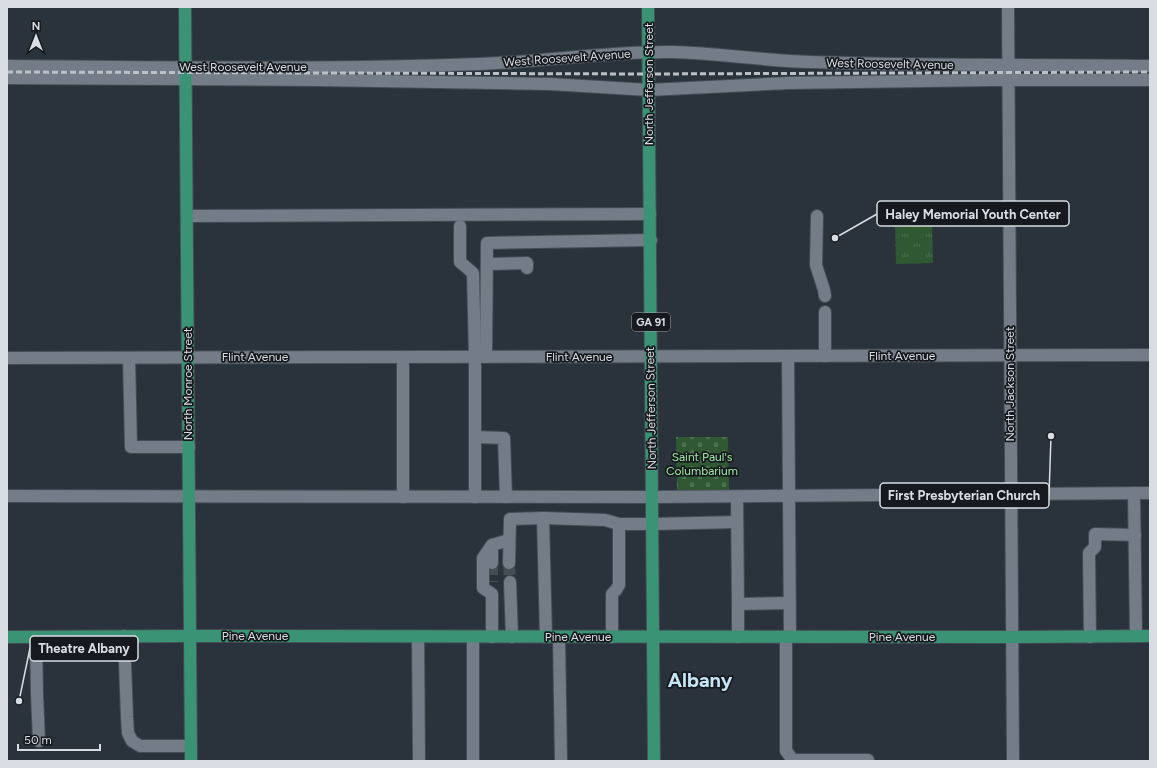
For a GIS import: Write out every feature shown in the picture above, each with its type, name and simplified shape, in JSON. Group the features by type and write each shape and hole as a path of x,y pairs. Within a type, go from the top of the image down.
{"main road":[{"name":"North Monroe Street","path":"185,7 191,761"},
{"name":"North Jefferson Street","path":"648,7 654,761"},
{"name":"Pine Avenue","path":"7,637 1150,636"}],"street":[{"name":"North Jackson Street","path":"1008,7 1013,761"},
{"name":"West Roosevelt Avenue","path":"7,78 186,73 320,67 481,64 649,52 675,52 808,62 1150,66"},
{"name":"West Roosevelt Avenue","path":"7,66 320,80 542,84 649,90 788,83 1150,80"},
{"path":"187,216 650,214"},
{"path":"817,216 816,266 824,290 824,296"},
{"path":"460,226 460,262 472,273 480,357"},
{"path":"475,497 474,437 487,264 487,242 650,240"},
{"path":"487,264 527,263 527,268"},
{"path":"824,312 824,356"},
{"name":"Flint Avenue","path":"7,358 1010,355 1150,356"},
{"path":"788,356 789,603 786,751 794,760 868,760"},
{"path":"403,357 403,497"},
{"path":"129,358 131,447 189,447"},
{"path":"474,437 504,438 506,497"},
{"path":"1134,493 1136,636"},
{"path":"7,496 736,497 1150,493"},
{"path":"736,497 738,637"},
{"path":"509,563 510,519 543,518 605,520 619,524 737,522"},
{"path":"543,518 546,637"},
{"path":"612,637 612,594 619,585 619,524"},
{"path":"1090,636 1089,553 1095,547 1095,534 1135,535"},
{"path":"492,594 483,588 483,558 492,545 509,540"},
{"path":"492,545 492,564"},
{"path":"492,582 492,636"},
{"path":"510,582 512,637"},
{"path":"738,604 789,603"},
{"path":"124,636 128,733 132,741 140,746 191,746"},
{"path":"36,637 39,741"},
{"path":"418,637 420,761"},
{"path":"472,637 473,761"},
{"path":"559,637 561,761"}],"green space":[{"path":"932,222 933,263 896,264 895,223"},
{"name":"Saint Paul's Columbarium","path":"676,437 728,437 729,490 677,491"}],"tunnel":[{"path":"492,563 492,582"},
{"path":"509,563 510,582"}],"railway":[{"path":"7,72 649,74 1150,72"}],"place":[{"name":"Haley Memorial Youth Center","path":"835,238"},
{"name":"First Presbyterian Church","path":"1051,436"},
{"name":"Theatre Albany","path":"19,701"}],"district":[{"name":"Albany","path":"700,680"}]}
